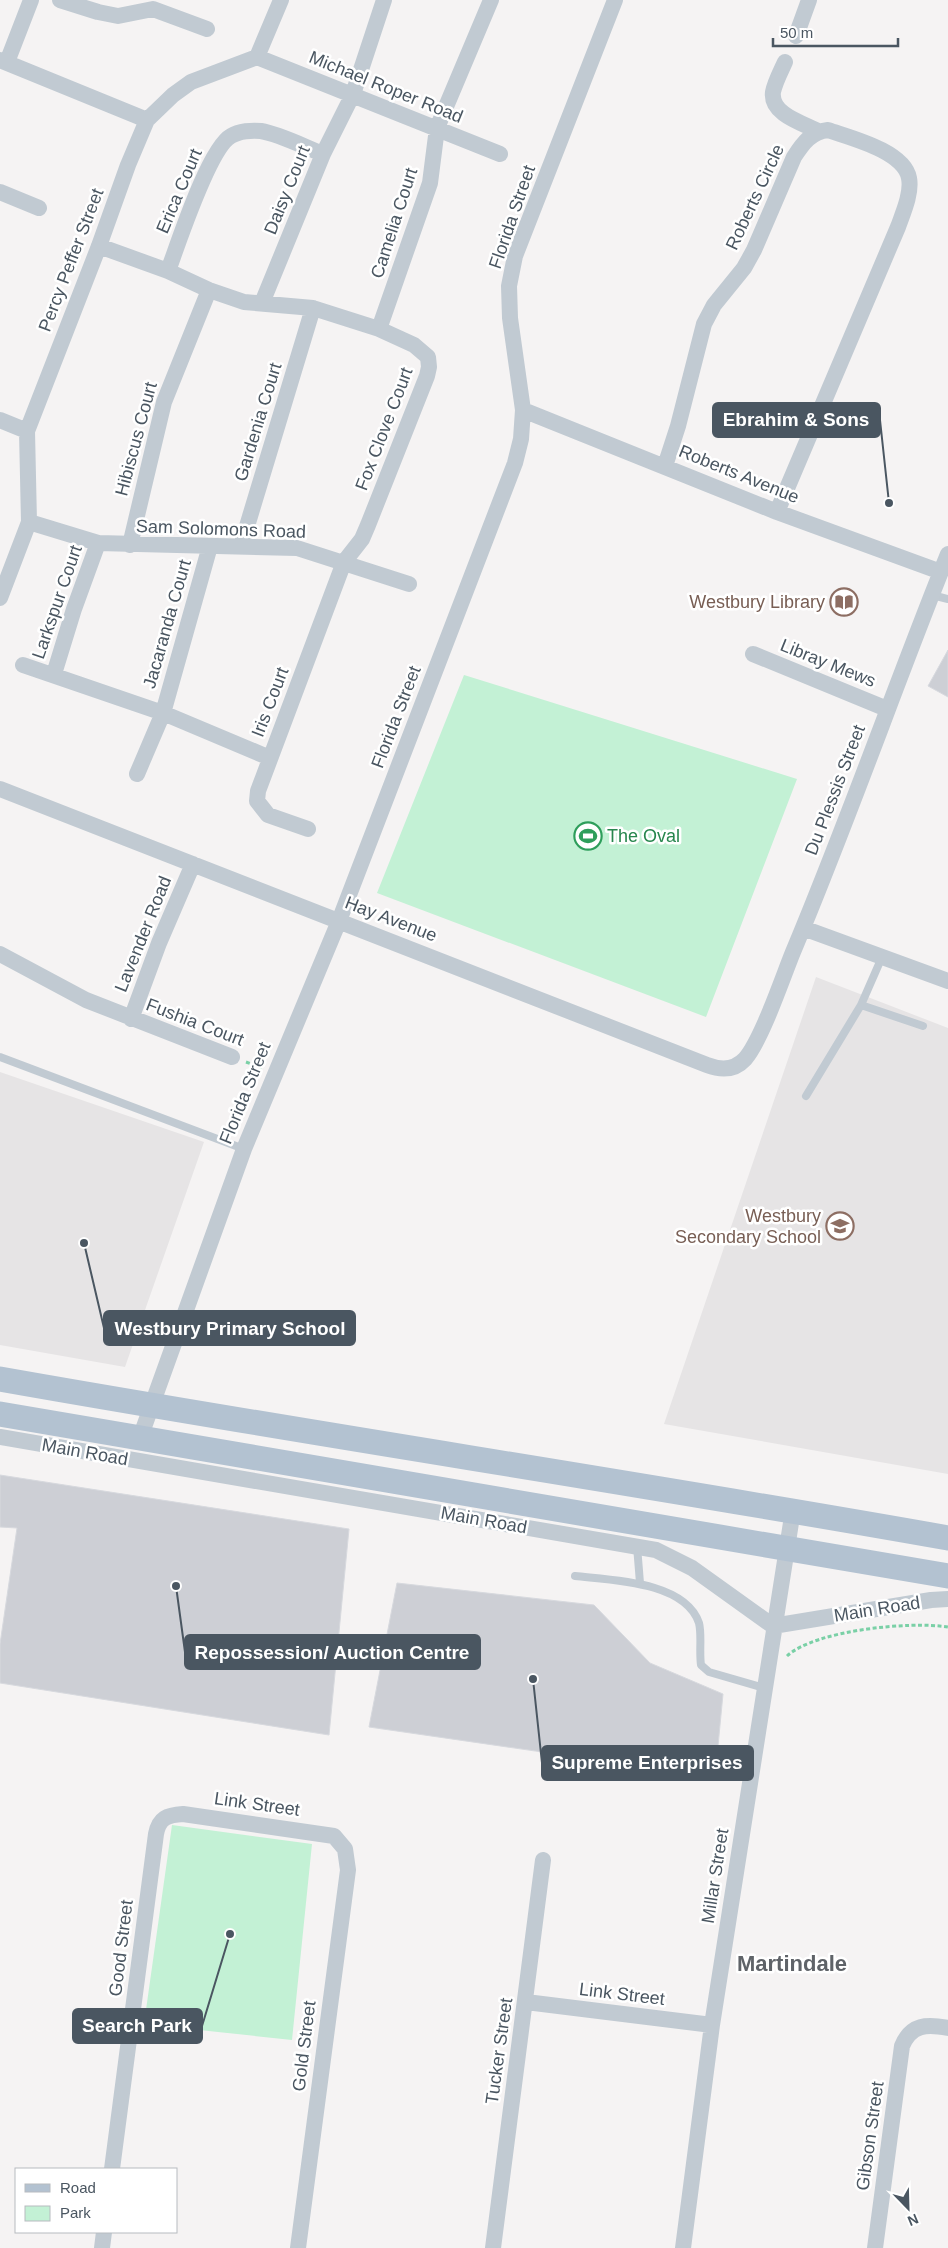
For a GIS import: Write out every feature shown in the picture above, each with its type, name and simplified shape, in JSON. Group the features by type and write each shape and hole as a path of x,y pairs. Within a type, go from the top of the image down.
{"main road":[{"path":"0,1379 150,1406 793,1510 948,1538"},
{"name":"Main Road","path":"0,1414 948,1576"}],"street":[{"path":"31,0 4,61 148,120"},
{"path":"60,0 118,16 155,5 207,29"},
{"path":"257,57 281,0"},
{"name":"Daisy Court","path":"262,303 322,154 353,94 384,0"},
{"path":"436,128 491,0"},
{"name":"Florida Street","path":"140,1438 244,1149 274,1073 339,921 512,471 521,439 524,410 510,318 510,286 515,256 615,0"},
{"path":"796,36 808,0"},
{"name":"Michael Roper Road","path":"257,57 500,154"},
{"name":"Percy Peffer Street","path":"0,598 29,522 27,430 100,246 128,165 148,120 173,95 191,82 257,57"},
{"path":"777,512 898,227 909,190 909,178 904,166 889,153 828,130 818,131 782,113 774,104 773,92 785,62"},
{"name":"Camelia Court","path":"379,329 430,183 434,166 436,128"},
{"name":"Erica Court","path":"168,271 209,165 219,148 230,136 244,132 262,131 322,154"},
{"name":"Roberts Circle","path":"665,466 678,426 704,324 714,305 744,268 754,250 794,157 802,144 818,131"},
{"path":"0,192 39,208"},
{"name":"Fox Clove Court","path":"100,246 168,271 209,290 244,302 313,308 379,329 414,346 428,357 429,367 362,539 344,562"},
{"name":"Hibiscus Court","path":"130,545 164,402 209,290"},
{"name":"Gardenia Court","path":"241,546 313,308"},
{"name":"Roberts Avenue","path":"524,410 777,512 941,572"},
{"path":"0,420 27,430"},
{"name":"Sam Solomons Road","path":"29,522 98,543 297,548 409,584"},
{"name":"Larkspur Court","path":"54,674 74,609 98,543"},
{"name":"Jacaranda Court","path":"137,774 163,714 210,546"},
{"name":"Du Plessis Street","path":"756,1040 803,928 948,554"},
{"name":"Iris Court","path":"308,829 268,814 257,801 258,791 344,562"},
{"name":"Libray Mews","path":"753,654 888,709"},
{"name":"Larkspur Court","path":"23,665 54,674 163,714 270,758"},
{"name":"Hay Avenue","path":"0,789 718,1069 737,1065 744,1060 756,1040"},
{"name":"Lavender Road","path":"131,1019 159,943 193,864"},
{"path":"803,928 947,979"},
{"name":"Fushia Court","path":"0,954 86,1000 232,1057"},
{"name":"Main Road","path":"0,1438 656,1550 684,1564 774,1626 931,1600 948,1599"},
{"name":"Millar Street","path":"683,2248 712,2026 793,1510"},
{"name":"Link Street","path":"160,1821 165,1817 183,1814 321,1834 334,1836 345,1849"},
{"name":"Good Street","path":"112,2168 156,1834 160,1821"},
{"name":"Gold Street","path":"298,2248 348,1870 345,1849"},
{"name":"Tucker Street","path":"493,2248 543,1860"},
{"name":"Link Street","path":"526,2002 712,2026"},
{"name":"Gibson Street","path":"875,2248 902,2046 911,2031 919,2026 948,2028"},
{"path":"102,2248 104,2233"}],"lane":[{"path":"932,595 948,600"},
{"path":"806,1096 861,1005 882,957"},
{"path":"861,1005 923,1026"},
{"path":"0,1057 244,1149"},
{"path":"637,1546 640,1583"},
{"path":"575,1576 640,1583 671,1594 690,1608 699,1623 701,1665 709,1672 764,1688"}],"path":[{"name":"Fushia Court","path":"232,1057 274,1073"},
{"path":"782,1661 795,1649 817,1640 881,1627 931,1624 948,1627"}],"shaded area":[{"name":"Westbury Secondary School","path":"816,977 948,1028 948,1474 664,1424"},
{"path":"0,1072 204,1142 125,1367 0,1345"}],"green space":[{"name":"The Oval","path":"464,675 797,779 706,1017 377,893"},
{"path":"172,1825 312,1844 292,2040 144,2024"}],"building":[{"path":"948,650 948,697 928,686"},
{"path":"0,1475 349,1529 329,1735 0,1683 0,1644 17,1528 0,1527"},
{"path":"397,1583 594,1605 650,1663 723,1694 715,1777 369,1727"}],"place":[{"name":"Ebrahim & Sons","path":"889,503"},
{"name":"Westbury Library","path":"844,602"},
{"name":"The Oval","path":"588,836"},
{"name":"Westbury Secondary School","path":"840,1226"},
{"name":"Westbury Primary School","path":"84,1243"},
{"name":"Repossession/ Auction Centre","path":"176,1586"},
{"name":"Supreme Enterprises","path":"533,1679"},
{"name":"Search Park","path":"230,1934"}],"district":[{"name":"Martindale","path":"792,1963"}]}
